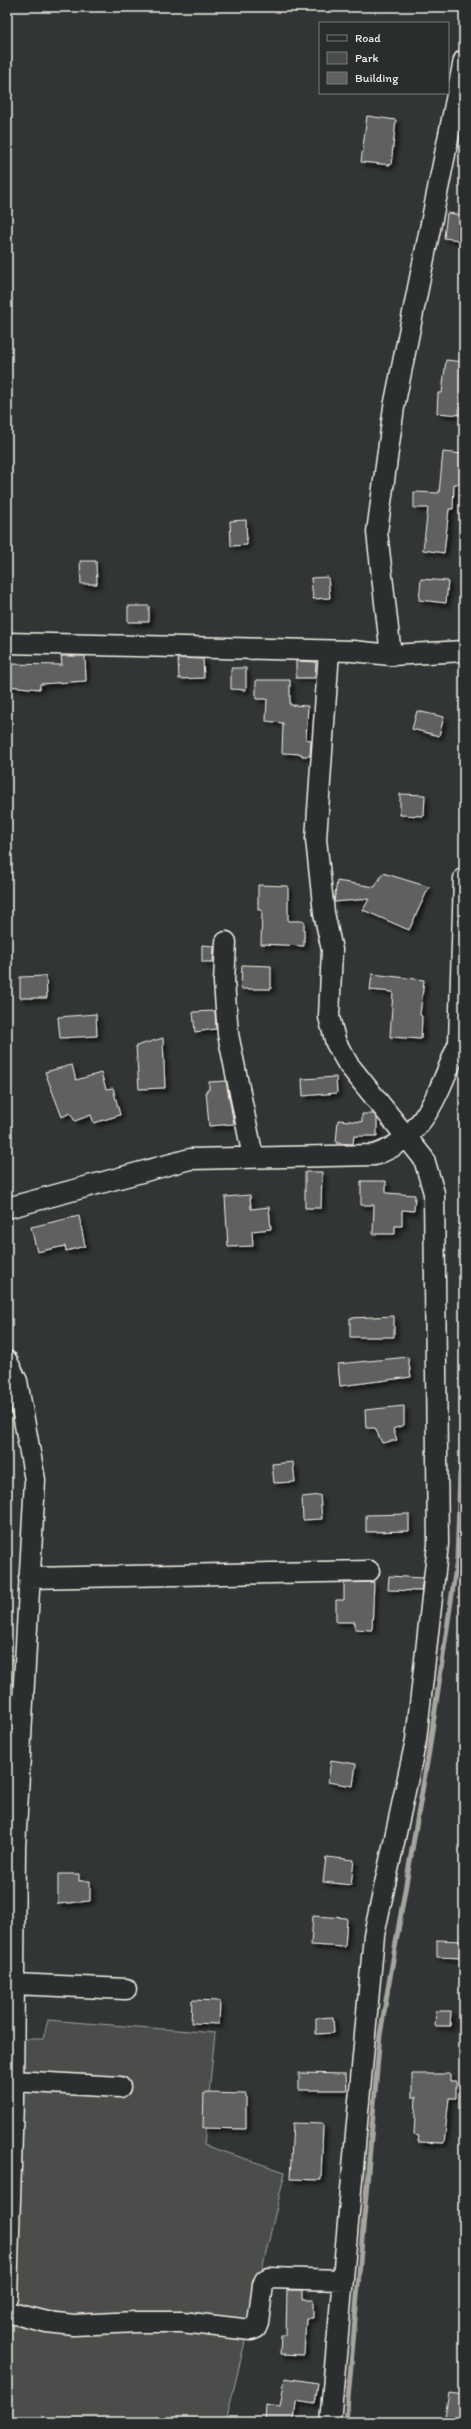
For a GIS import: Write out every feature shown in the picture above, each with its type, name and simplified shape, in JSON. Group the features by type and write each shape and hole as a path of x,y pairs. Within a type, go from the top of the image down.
{"street":[{"path":"385,651 385,612 377,532 394,407 464,60"},
{"path":"7,643 329,651 464,651"},
{"path":"329,651 316,839 324,913 332,950 329,1017 336,1043 348,1064 391,1116 411,1133 424,1159 434,1192 438,1544 416,1740 374,1935 330,2422"},
{"path":"7,1208 190,1159 374,1155 391,1150 411,1133 431,1108 462,1041 464,878"},
{"path":"226,942 224,982 228,1034 253,1157"},
{"path":"7,1361 17,1380 35,1480 11,1915 14,1984 7,2297"},
{"path":"29,1578 369,1571"},
{"path":"14,1984 126,1989"},
{"path":"11,2094 120,2087"},
{"path":"7,2312 48,2322 74,2325 137,2322 182,2322 251,2330 256,2328 258,2323 265,2280 269,2278 343,2280"}],"green space":[{"path":"48,2020 215,2033 204,2145 285,2172 226,2422 7,2422 7,2039 43,2039"}],"building":[{"path":"367,116 396,120 391,165 361,162"},
{"path":"447,213 463,215 459,240 444,238"},
{"path":"446,360 464,362 461,415 437,413 438,393 442,393"},
{"path":"443,452 463,454 460,484 454,484 453,509 449,509 444,553 423,550 428,508 414,508 414,492 439,493"},
{"path":"246,520 247,545 231,546 230,521"},
{"path":"80,561 96,561 97,584 81,584"},
{"path":"328,577 330,598 313,599 311,578"},
{"path":"421,579 448,581 446,603 419,600"},
{"path":"128,606 149,606 149,622 128,622"},
{"path":"61,656 85,656 86,681 40,684 40,689 7,686 7,664 62,665"},
{"path":"178,658 203,659 204,678 179,679"},
{"path":"296,661 316,662 315,678 296,678"},
{"path":"231,668 246,668 246,690 231,689"},
{"path":"256,680 290,680 290,705 308,706 306,739 311,740 310,756 282,753 283,723 266,721 267,699 256,699"},
{"path":"417,711 444,717 439,736 412,729"},
{"path":"400,794 425,795 424,816 400,815"},
{"path":"383,873 429,887 409,930 363,910 369,899 334,902 337,881 375,887"},
{"path":"258,885 288,886 288,921 304,921 304,946 261,944 262,910 258,910"},
{"path":"202,945 214,946 213,962 202,962"},
{"path":"242,965 271,966 271,989 241,989"},
{"path":"372,974 424,980 420,1015 422,1016 421,1039 390,1037 393,992 370,990"},
{"path":"46,976 47,998 20,998 20,977"},
{"path":"215,1011 216,1029 195,1032 193,1012"},
{"path":"96,1014 97,1036 60,1038 58,1017"},
{"path":"163,1038 165,1088 139,1089 136,1046"},
{"path":"72,1065 76,1080 101,1073 106,1089 113,1088 120,1115 94,1123 91,1115 75,1121 70,1113 62,1117 45,1072"},
{"path":"336,1077 337,1093 303,1096 302,1079"},
{"path":"226,1081 234,1124 209,1126 206,1090 209,1090 209,1082"},
{"path":"362,1114 374,1114 377,1118 377,1136 354,1136 353,1144 336,1143 338,1120 362,1122"},
{"path":"305,1172 322,1172 321,1208 305,1208"},
{"path":"361,1181 386,1181 386,1193 415,1195 414,1211 402,1210 402,1226 395,1226 395,1234 373,1234 374,1205 361,1205"},
{"path":"250,1195 251,1209 269,1207 271,1229 252,1231 253,1246 228,1247 225,1197"},
{"path":"79,1216 85,1246 66,1251 65,1246 37,1252 31,1227"},
{"path":"394,1316 394,1337 350,1337 350,1318"},
{"path":"408,1357 411,1377 340,1386 338,1364"},
{"path":"404,1406 404,1425 393,1429 397,1440 382,1443 375,1428 366,1428 365,1410"},
{"path":"293,1462 295,1482 274,1483 272,1464"},
{"path":"320,1495 322,1519 303,1520 302,1497"},
{"path":"409,1514 409,1531 366,1532 366,1515"},
{"path":"389,1576 423,1578 421,1591 388,1590"},
{"path":"374,1582 372,1630 355,1629 355,1622 336,1622 336,1600 344,1600 344,1583"},
{"path":"331,1760 356,1764 353,1786 328,1782"},
{"path":"326,1857 354,1860 351,1885 323,1882"},
{"path":"58,1874 79,1874 79,1881 90,1881 90,1901 58,1904"},
{"path":"313,1916 347,1918 345,1947 311,1945"},
{"path":"437,1940 464,1941 464,1958 437,1957"},
{"path":"192,2000 220,2001 219,2024 191,2023"},
{"path":"436,2011 451,2011 450,2026 435,2026"},
{"path":"333,2017 334,2033 316,2034 316,2018"},
{"path":"299,2073 346,2074 347,2090 299,2090"},
{"path":"412,2074 450,2074 450,2081 456,2081 456,2098 449,2098 444,2143 418,2142 419,2136 414,2135 416,2097 412,2097"},
{"path":"204,2093 246,2094 246,2129 203,2128"},
{"path":"293,2123 323,2124 321,2180 290,2179"},
{"path":"287,2290 302,2290 302,2300 313,2300 313,2318 306,2318 304,2355 280,2354 281,2335 286,2335"},
{"path":"285,2378 318,2383 315,2404 296,2401 294,2422 265,2422 266,2405 280,2407"},
{"path":"449,2393 464,2395 464,2422 444,2422"}],"waterway":[{"path":"346,2422 380,2035 429,1751 457,1560 460,1474"}]}
